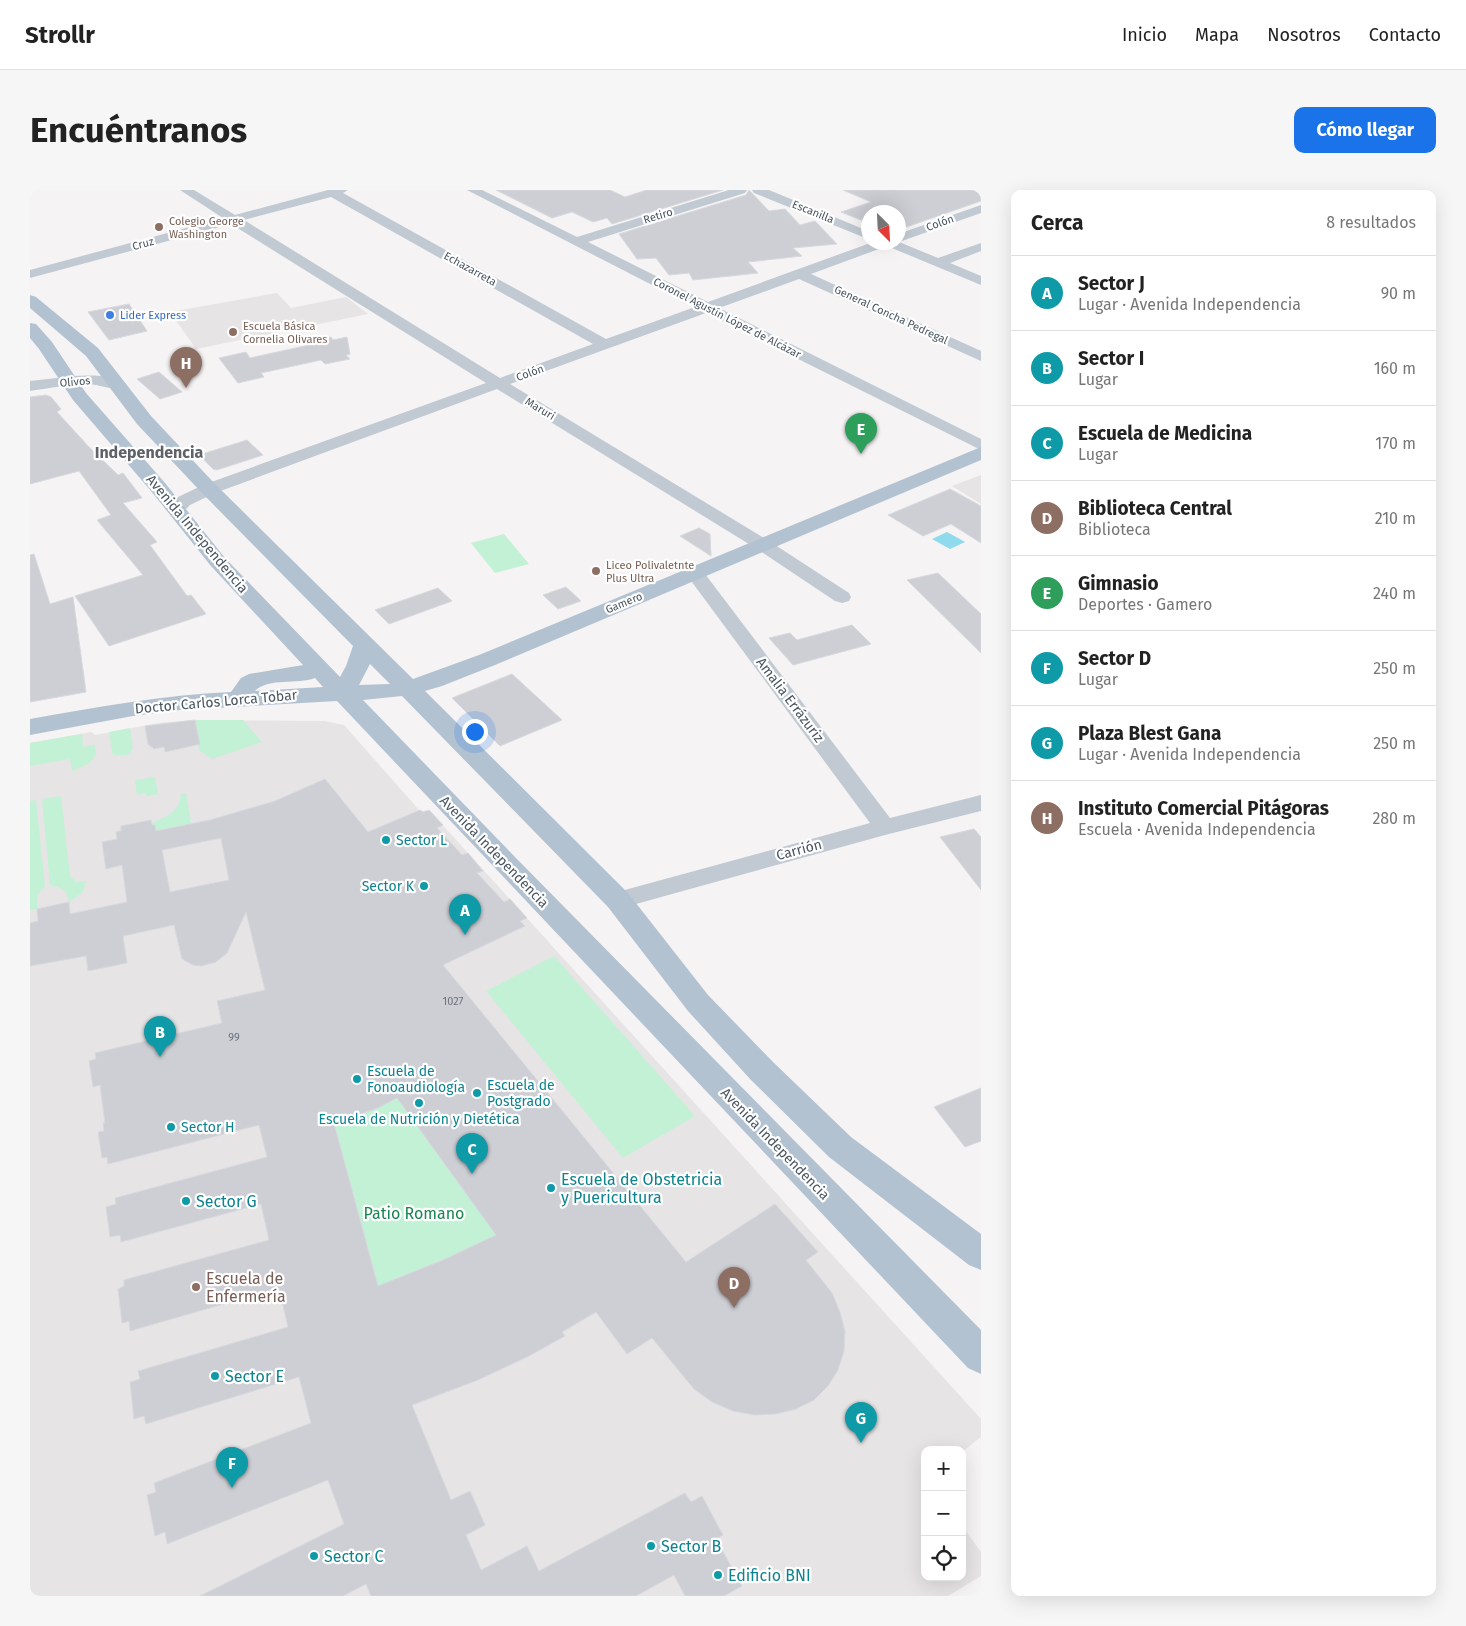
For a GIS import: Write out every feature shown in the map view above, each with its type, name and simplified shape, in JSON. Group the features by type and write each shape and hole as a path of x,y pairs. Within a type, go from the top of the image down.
{"main road":[{"path":"30,300 92,352 144,420 209,489 407,689 538,817 618,900 698,1003 762,1071 818,1126 869,1170 940,1221 981,1254"},
{"name":"Avenida Independencia","path":"30,328 46,346 79,396 176,509 218,562 504,863 981,1356"},
{"name":"Gamero","path":"343,693 407,689 434,681 763,546 981,453"},
{"path":"343,693 358,666 364,646"},
{"path":"241,699 244,688 251,681 302,674 318,666"},
{"name":"Doctor Carlos Lorca Tobar","path":"30,727 156,704 343,693"}],"street":[{"name":"Maruri","path":"186,190 763,546 842,597"},
{"name":"Coronel Agustín López de Alcázar","path":"473,190 981,445"},
{"name":"Retiro","path":"576,242 741,190"},
{"name":"Escanilla","path":"758,190 861,232"},
{"name":"Cruz","path":"30,274 338,191"},
{"name":"Echazarreta","path":"338,191 606,345"},
{"name":"Colón","path":"906,235 981,208"},
{"path":"938,263 981,247"},
{"name":"Colón","path":"176,509 184,501 209,489 866,250"},
{"path":"906,250 981,281"},
{"name":"General Concha Pedregal","path":"800,274 981,357"},
{"name":"Olivos","path":"30,386 101,380 119,385"},
{"name":"Amalia Errázuriz","path":"695,574 885,827"},
{"name":"Carrión","path":"618,900 885,827 981,803"}],"shaded area":[{"name":"Escuela Básica Cornelia Olivares","path":"277,293 291,308 346,297 368,314 196,349 170,312"},
{"path":"981,475 981,504 952,486"},
{"path":"195,720 324,721 344,725 419,810 423,812 429,810 981,1419 981,1437 966,1449 966,1446 921,1446 921,1581 966,1581 966,1531 981,1552 981,1576 948,1596 30,1596 30,743 91,732 95,735 159,723"}],"green space":[{"path":"504,534 529,564 495,573 471,543"},
{"path":"195,720 243,720 262,742 212,759 199,750 198,744 200,743"},
{"path":"130,728 133,749 128,755 115,755 112,753 109,732"},
{"path":"82,734 83,747 95,745 96,754 90,763 72,771 70,759 30,766 30,743"},
{"path":"155,777 158,794 146,796 145,793 137,795 135,780"},
{"path":"186,793 191,823 156,831 155,825 151,823 171,813 178,805 181,794"},
{"path":"61,796 70,876 76,882 86,881 83,892 69,902 63,890 50,885 42,799"},
{"path":"36,800 45,886 37,895 37,909 30,909 30,801"},
{"path":"554,956 695,1116 623,1158 486,991"},
{"name":"Patio Romano","path":"397,1098 496,1235 443,1260 394,1279 380,1296 334,1123 378,1108"}],"water":[{"path":"947,532 965,542 950,549 932,539"}],"building":[{"path":"496,190 610,190 625,197 647,190 723,190 612,224 607,218 593,222 572,212 552,218"},
{"path":"749,190 769,211 785,209 800,225 815,221 837,244 793,248 802,256 748,262 758,273 693,280 689,273 669,275 656,258 637,259 619,234 746,195"},
{"path":"843,190 981,190 981,201 906,227 906,205 862,205 871,202"},
{"path":"861,205 861,220 841,212"},
{"path":"129,304 147,331 109,340 88,312"},
{"path":"331,337 333,340 347,337 350,354 346,355 350,359 325,364 321,360 261,373 264,377 238,383 219,358 246,352 250,358 309,345 307,342"},
{"path":"159,372 182,392 160,399 137,379"},
{"path":"46,395 51,397 61,409 57,412 89,447 118,475 123,473 142,498 123,503 157,542 150,545 187,596 191,595 206,614 109,646 75,596 143,575 97,520 111,515 79,471 30,484 30,397"},
{"path":"247,440 263,455 217,470 213,469 199,455"},
{"path":"950,489 981,506 981,543 951,524 923,536 888,515"},
{"path":"699,528 710,534 711,556 680,536"},
{"path":"34,554 50,604 73,597 86,692 30,702 30,555"},
{"path":"938,573 981,614 981,653 907,580"},
{"path":"566,587 581,601 558,609 543,595"},
{"path":"438,588 452,601 389,624 375,610"},
{"path":"852,625 871,644 793,665 769,638 790,633 797,640"},
{"path":"512,674 562,720 500,746 452,698"},
{"path":"195,720 200,744 165,752 164,747 154,749 148,744 145,726"},
{"path":"325,779 368,832 420,810 423,812 429,810 443,825 437,828 462,855 468,853 483,871 477,873 504,902 510,899 527,918 520,921 525,926 443,965 686,1262 775,1204 818,1252 806,1260 832,1293 840,1312 845,1331 844,1351 838,1370 828,1386 814,1400 796,1409 776,1414 755,1415 733,1411 712,1402 694,1389 652,1338 627,1354 596,1312 562,1332 565,1336 529,1356 478,1380 412,1405 451,1500 470,1491 485,1525 466,1535 481,1570 527,1546 539,1571 685,1493 691,1502 702,1496 723,1535 716,1539 742,1586 724,1596 685,1596 674,1575 636,1596 371,1596 366,1584 343,1596 200,1596 344,1524 328,1480 167,1544 165,1532 155,1536 147,1495 156,1492 154,1483 311,1423 299,1377 146,1424 144,1416 134,1419 130,1382 140,1379 138,1371 288,1327 279,1288 130,1331 129,1321 122,1323 118,1289 124,1286 124,1280 269,1240 261,1204 121,1242 120,1235 110,1237 106,1207 116,1204 115,1198 267,1157 259,1125 108,1164 107,1157 102,1158 98,1132 104,1131 103,1123 105,1123 100,1085 93,1087 89,1061 96,1059 95,1053 222,1023 217,1001 265,990 246,912 227,953 216,962 201,966 193,965 182,959 174,925 123,936 127,963 88,971 86,956 30,966 30,923 38,921 37,909 69,902 70,914 127,902 122,865 106,869 102,842 117,839 116,832 121,831 121,826 151,820 152,825 155,825 156,831 210,820 275,801","holes":["221,838 229,880 170,892 162,850","397,1098 496,1235 443,1260 378,1286 334,1123 378,1108"]},
{"path":"974,829 981,837 981,890 940,837"},
{"path":"981,1088 981,1141 965,1147 934,1107"}],"place":[{"name":"Colegio George Washington","path":"159,227"},
{"name":"Lider Express","path":"110,315"},
{"name":"Escuela Básica Cornelia Olivares","path":"233,332"},
{"name":"Instituto Comercial Pitágoras","path":"186,388"},
{"name":"Gimnasio","path":"861,454"},
{"name":"Liceo Polivaletnte Plus Ultra","path":"596,571"},
{"name":"Sector L","path":"386,840"},
{"name":"Sector K","path":"424,886"},
{"name":"Sector J","path":"465,935"},
{"name":"Sector I","path":"160,1057"},
{"name":"Escuela de Fonoaudiología","path":"357,1079"},
{"name":"Escuela de Postgrado","path":"477,1093"},
{"name":"Escuela de Nutrición y Dietética","path":"419,1103"},
{"name":"Sector H","path":"171,1127"},
{"name":"Escuela de Medicina","path":"472,1174"},
{"name":"Escuela de Obstetricia y Puericultura","path":"551,1188"},
{"name":"Sector G","path":"186,1201"},
{"name":"Escuela de Enfermería","path":"196,1287"},
{"name":"Biblioteca Central","path":"734,1308"},
{"name":"Sector E","path":"215,1376"},
{"name":"Plaza Blest Gana","path":"861,1443"},
{"name":"Sector D","path":"232,1488"},
{"name":"Sector B","path":"651,1546"},
{"name":"Sector C","path":"314,1556"},
{"name":"Edificio BNI","path":"718,1575"}],"district":[{"name":"Independencia","path":"149,452"}]}
